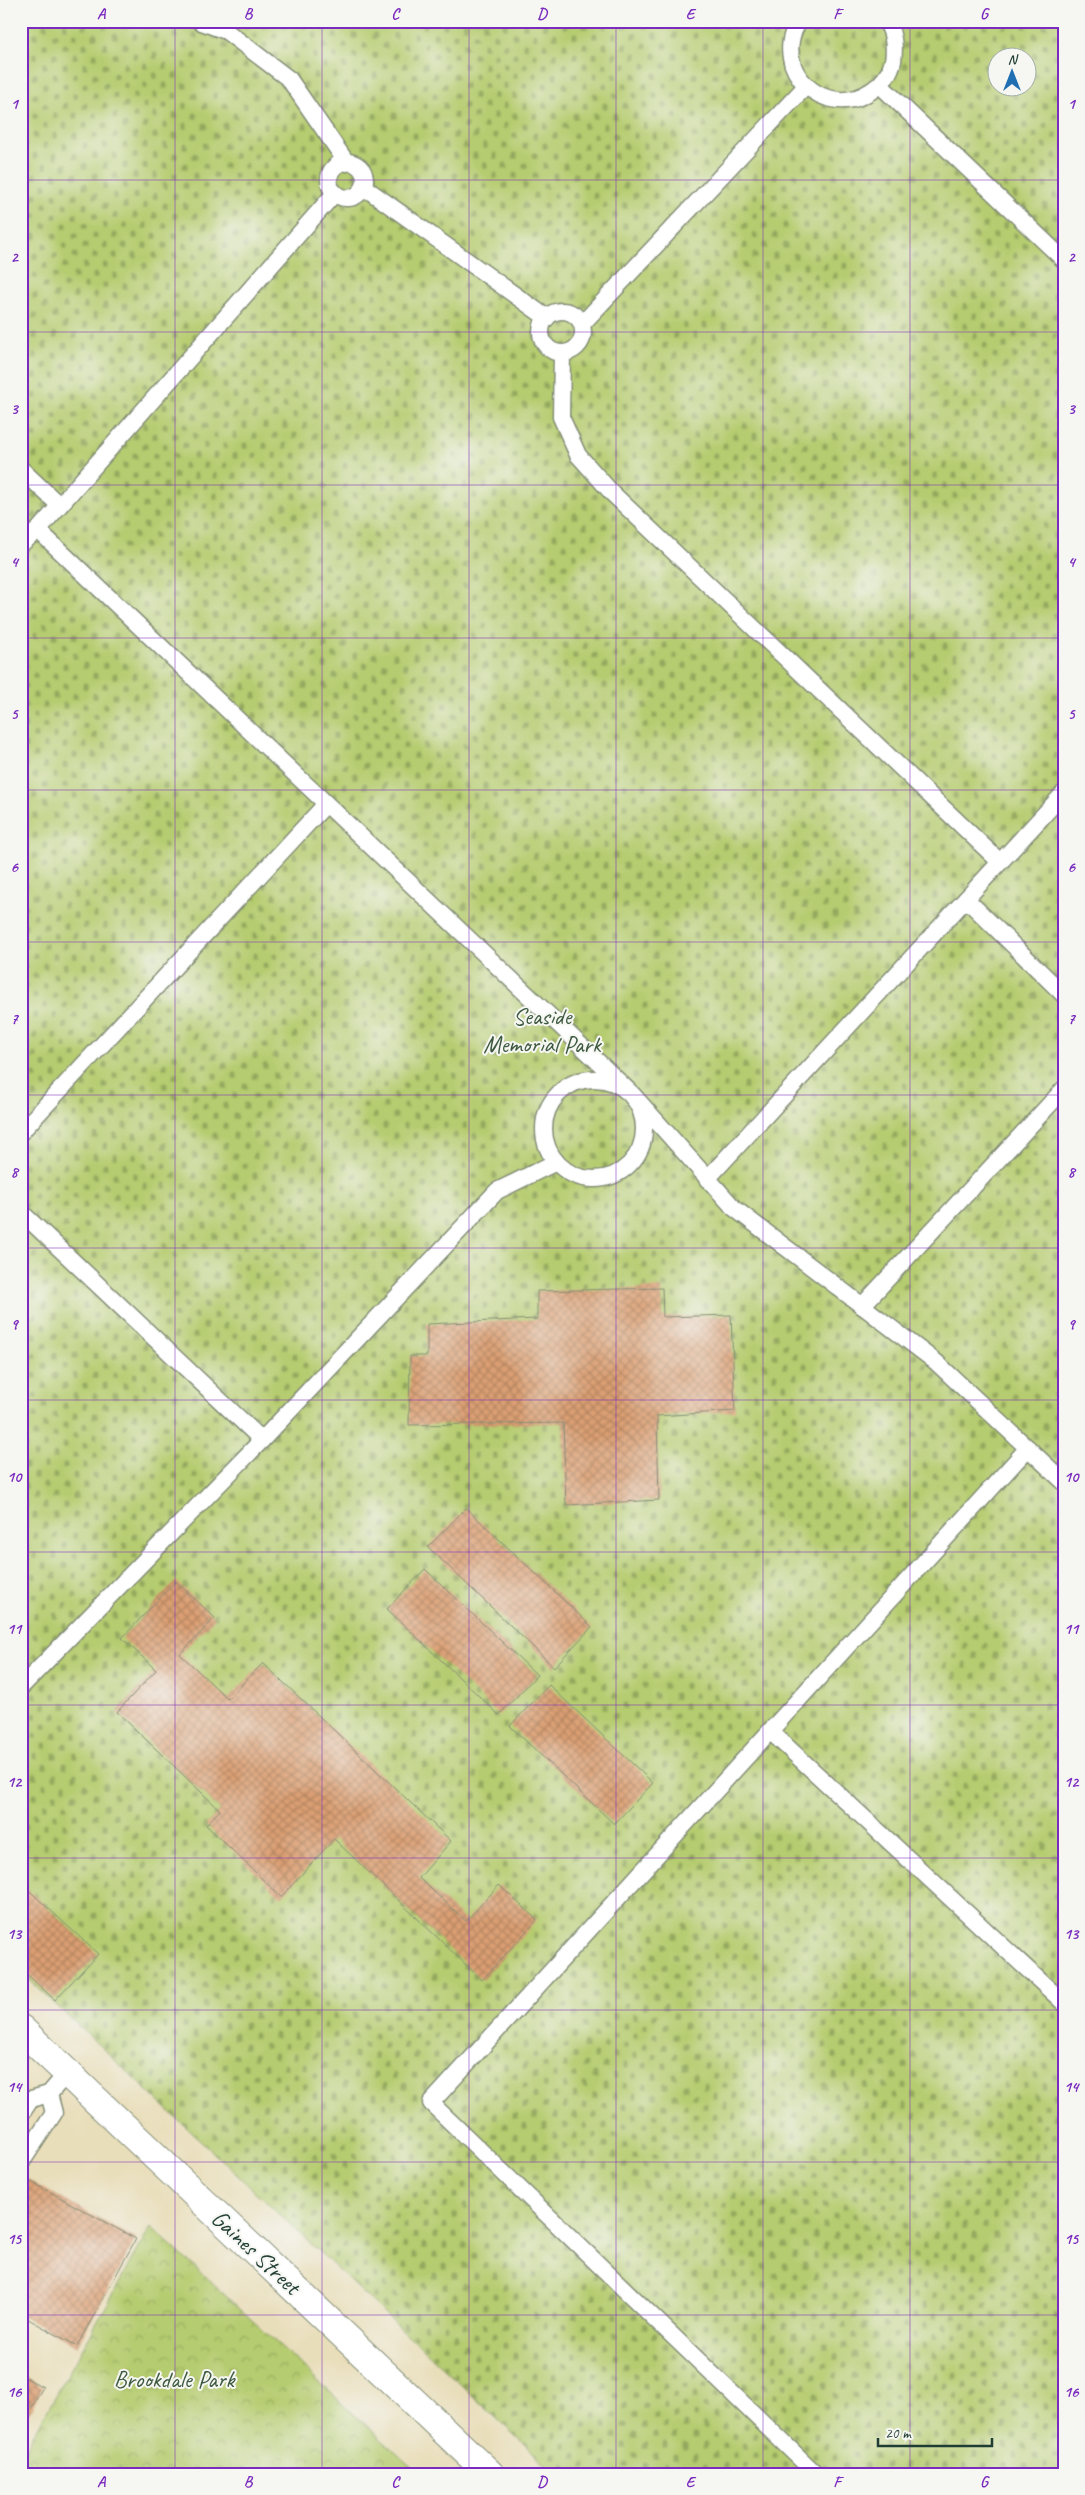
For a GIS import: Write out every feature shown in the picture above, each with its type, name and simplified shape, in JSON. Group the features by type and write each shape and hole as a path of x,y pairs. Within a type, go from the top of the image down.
{"street":[{"name":"Gaines Street","path":"21,2029 490,2474"}],"lane":[{"path":"199,21 226,31 289,79 347,163 360,168 365,180 364,187 360,193 347,198 334,193 331,187 331,174 334,168 347,163"},
{"path":"799,21 794,30 790,50 794,70 806,86 823,97 843,101 863,97 880,86 892,68 895,48 891,28 886,21"},
{"path":"582,324 806,86"},
{"path":"880,86 1064,260"},
{"path":"364,187 547,318"},
{"path":"21,544 38,530 58,504 334,193"},
{"path":"562,311 577,317 582,324 583,332 577,347 562,353 547,348 543,341 542,324 553,312 562,311"},
{"path":"562,353 561,417 578,455 619,499 1000,862"},
{"path":"21,469 58,504"},
{"path":"38,530 632,1095 734,1208 936,1362 1064,1482"},
{"path":"707,1179 1064,793"},
{"path":"21,1132 326,804"},
{"path":"966,899 1064,995"},
{"path":"597,1078 617,1083 632,1095 643,1113 645,1132 640,1152 628,1167 610,1177 591,1180 571,1175 556,1162 546,1145 543,1126 548,1106 560,1091 578,1081 597,1078"},
{"path":"862,1306 1064,1089"},
{"path":"21,1687 262,1440 498,1191 556,1162"},
{"path":"21,1212 262,1440"},
{"path":"816,2474 431,2103 1028,1448"},
{"path":"770,1731 1064,2003"},
{"path":"21,2114 31,2099 49,2094 67,2073"},
{"path":"21,2163 54,2113 49,2094"}],"green space":[{"name":"Seaside Memorial Park","path":"21,21 1064,21 1064,2474 556,2474 21,1972"},
{"name":"Brookdale Park","path":"151,2227 419,2474 21,2474 21,2457"}],"building":[{"path":"662,1288 663,1317 731,1315 735,1411 657,1416 659,1500 566,1505 563,1423 409,1425 410,1356 427,1356 427,1324 537,1319 537,1291"},
{"path":"466,1508 592,1627 554,1667 428,1547"},
{"path":"425,1569 537,1675 499,1715 387,1609"},
{"path":"176,1581 215,1618 180,1654 228,1699 263,1663 451,1841 419,1878 466,1921 499,1885 537,1920 482,1980 334,1839 281,1897 206,1825 220,1810 117,1712 156,1670 122,1638"},
{"path":"549,1685 653,1783 614,1824 510,1726"},
{"path":"21,1883 98,1954 55,2000 21,1969"},
{"path":"26,2179 136,2239 77,2346 21,2315 21,2188"},
{"path":"21,2375 43,2387 21,2427"}]}
